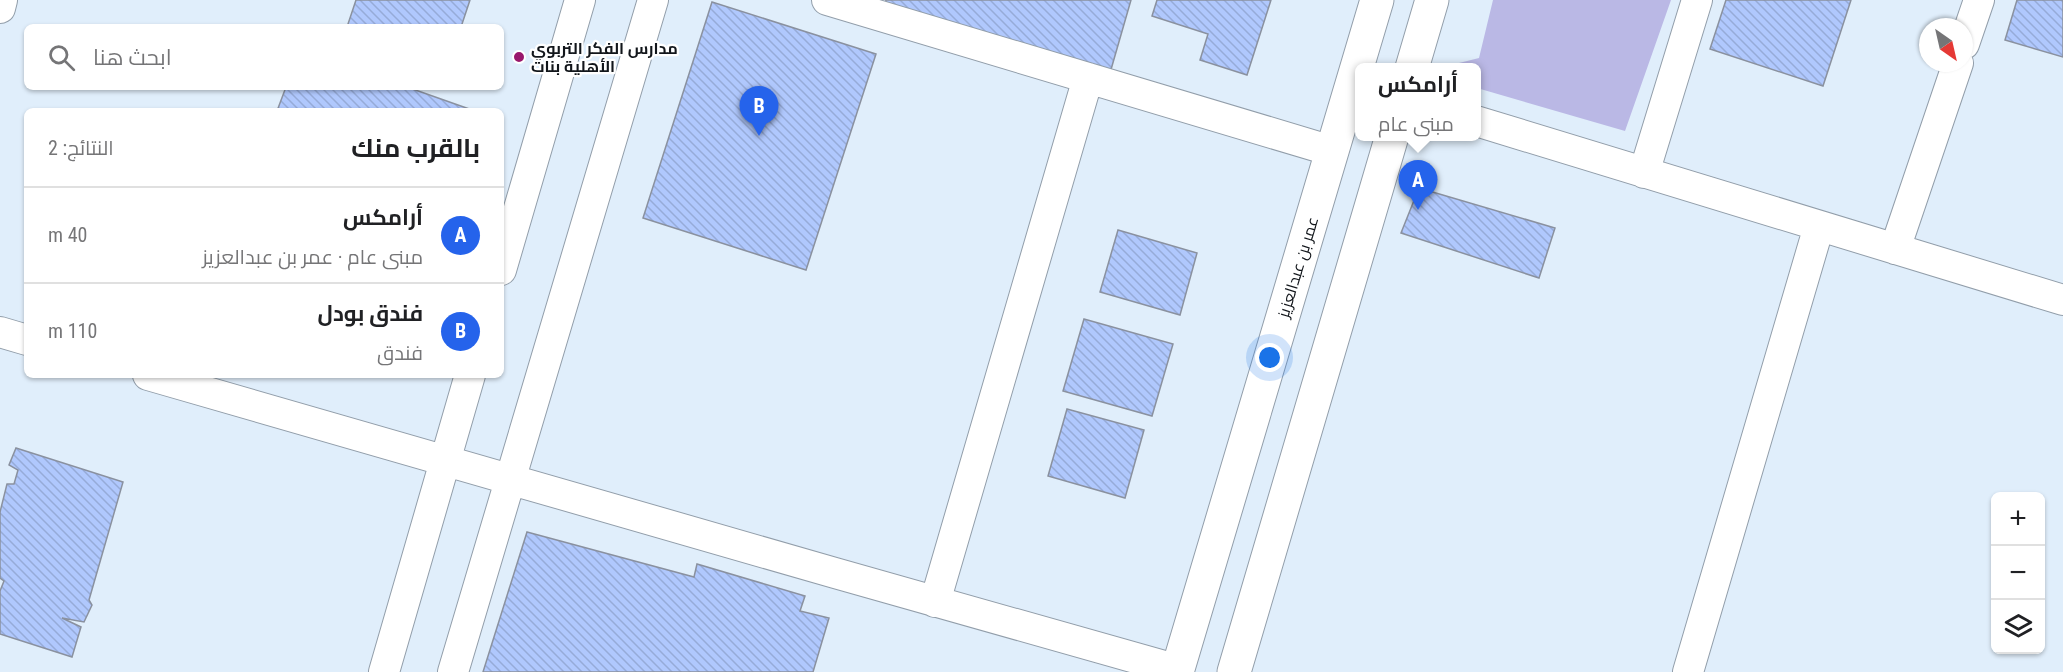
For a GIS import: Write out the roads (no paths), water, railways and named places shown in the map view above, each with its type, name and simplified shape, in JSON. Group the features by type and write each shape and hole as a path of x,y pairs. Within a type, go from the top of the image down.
{"street":[{"path":"0,8 2,0"},
{"path":"504,260 580,0"},
{"path":"453,672 654,0"},
{"path":"827,0 1332,151"},
{"name":"عمر بن عبدالعزيز","path":"1358,63 1377,0"},
{"path":"1413,63 1432,0"},
{"path":"1644,173 1697,0"},
{"path":"1973,18 1979,0"},
{"path":"1895,249 1955,72"},
{"name":"عمر بن عبدالعزيز","path":"1177,671 1355,74"},
{"path":"935,602 1088,78"},
{"path":"1481,123 2063,300"},
{"path":"1234,672 1391,141"},
{"path":"1694,671 1820,226"},
{"path":"0,332 24,339"},
{"path":"158,378 1177,671"},
{"path":"384,672 469,378"}],"place":[{"name":"مدارس الفكر التربوي الأهلية بنات","path":"519,57"},
{"name":"فندق بودل","path":"759,136"},
{"name":"أرامكس","path":"1418,210"}]}
